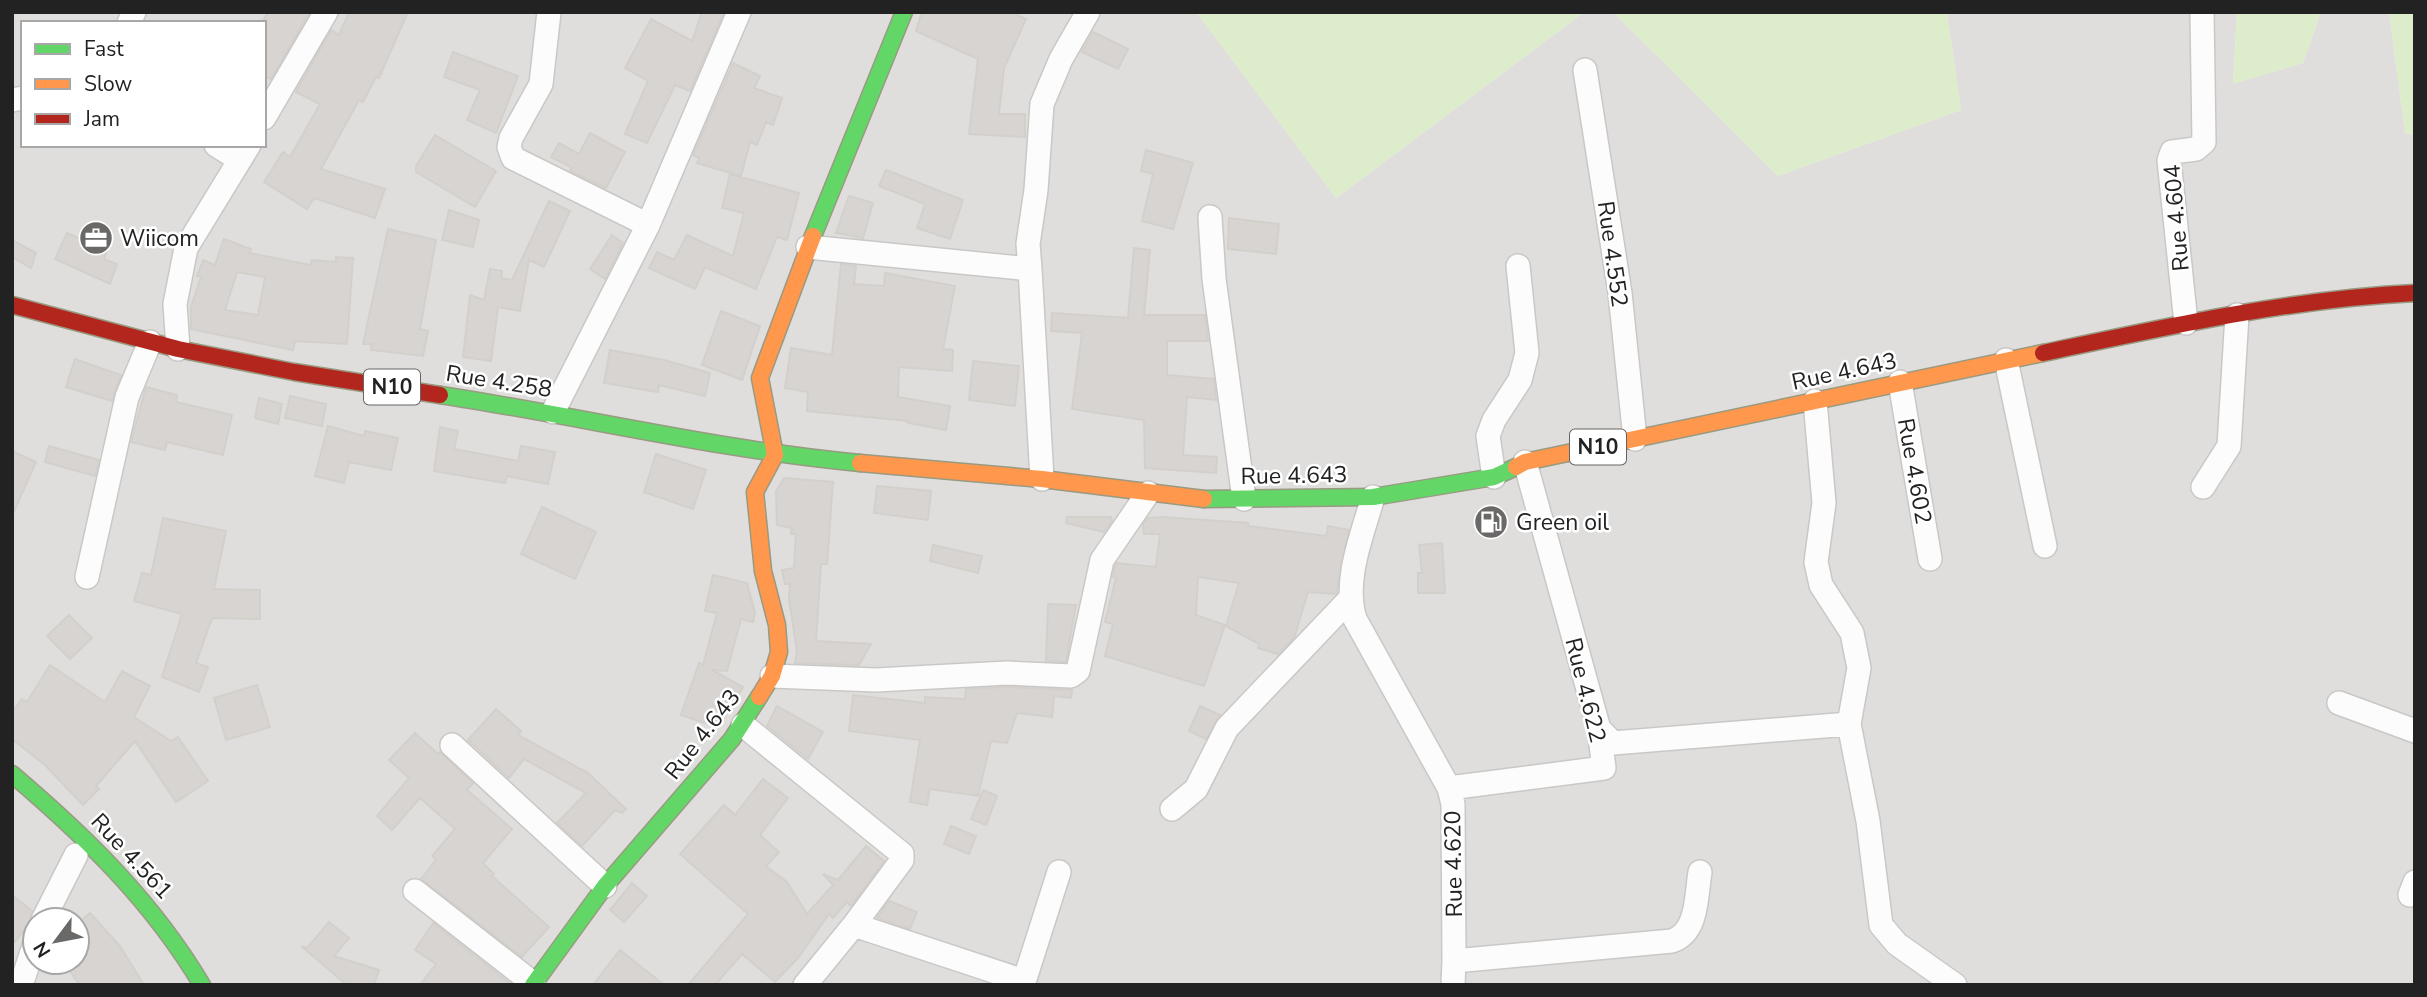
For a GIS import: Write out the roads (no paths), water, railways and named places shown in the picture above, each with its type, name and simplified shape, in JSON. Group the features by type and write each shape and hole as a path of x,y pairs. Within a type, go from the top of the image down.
{"main road":[{"path":"775,456 760,378 808,247 904,12"},
{"name":"Rue 4.643","path":"533,984 606,886 743,725 772,676 779,652 777,625 763,571 755,492 775,456 1042,479 1196,499 1373,497 1493,477 1525,462 2186,323 2372,295 2415,293"},
{"name":"Rue 4.258","path":"12,305 178,349 294,372 553,412 775,456"},
{"name":"Rue 4.561","path":"12,774 73,827 130,884 158,916 202,985"},
{"path":"111,891 136,920"}],"street":[{"path":"266,115 326,12"},
{"path":"549,12 543,74 511,138 509,147 513,158 521,165 648,225"},
{"path":"553,412 648,225 739,12"},
{"path":"1042,479 1028,244 1042,104 1061,59 1088,12"},
{"name":"Rue 4.604","path":"2186,323 2169,160 2172,152 2196,149 2204,142 2202,12"},
{"name":"Rue 4.552","path":"1585,70 1620,293 1635,439"},
{"path":"178,349 175,304 186,248 244,153 223,147"},
{"path":"1210,216 1214,279 1244,499"},
{"path":"808,247 1030,269"},
{"path":"1493,477 1488,436 1520,380 1527,353 1518,266"},
{"path":"2203,487 2229,446 2236,315"},
{"path":"86,577 127,397 150,342"},
{"path":"2006,360 2045,546"},
{"name":"Rue 4.602","path":"1900,382 1930,559"},
{"path":"1815,401 1824,503 1816,562 1821,585 1852,633 1859,668 1849,724 1868,821 1881,925 1896,944 1955,985"},
{"name":"Rue 4.622","path":"1449,788 1604,768 1599,729 1525,462"},
{"path":"772,676 876,680 1007,673 1071,676 1078,671 1102,560 1148,493"},
{"path":"1172,809 1196,789 1227,728 1349,600 1353,573 1373,497"},
{"name":"Rue 4.620","path":"1349,600 1355,619 1449,788 1453,804 1454,985"},
{"path":"2340,703 2415,731"},
{"path":"1599,729 1613,743 1849,724"},
{"path":"743,725 902,854 902,860 854,925 805,985"},
{"path":"452,745 606,886"},
{"path":"50,906 76,856"},
{"path":"854,925 1023,983 1059,872"},
{"path":"1454,961 1672,941 1684,937 1691,925 1700,872"},
{"path":"415,891 533,984"}],"place":[{"name":"Wiicom","path":"96,238"},
{"name":"Green oil","path":"1491,522"}]}
